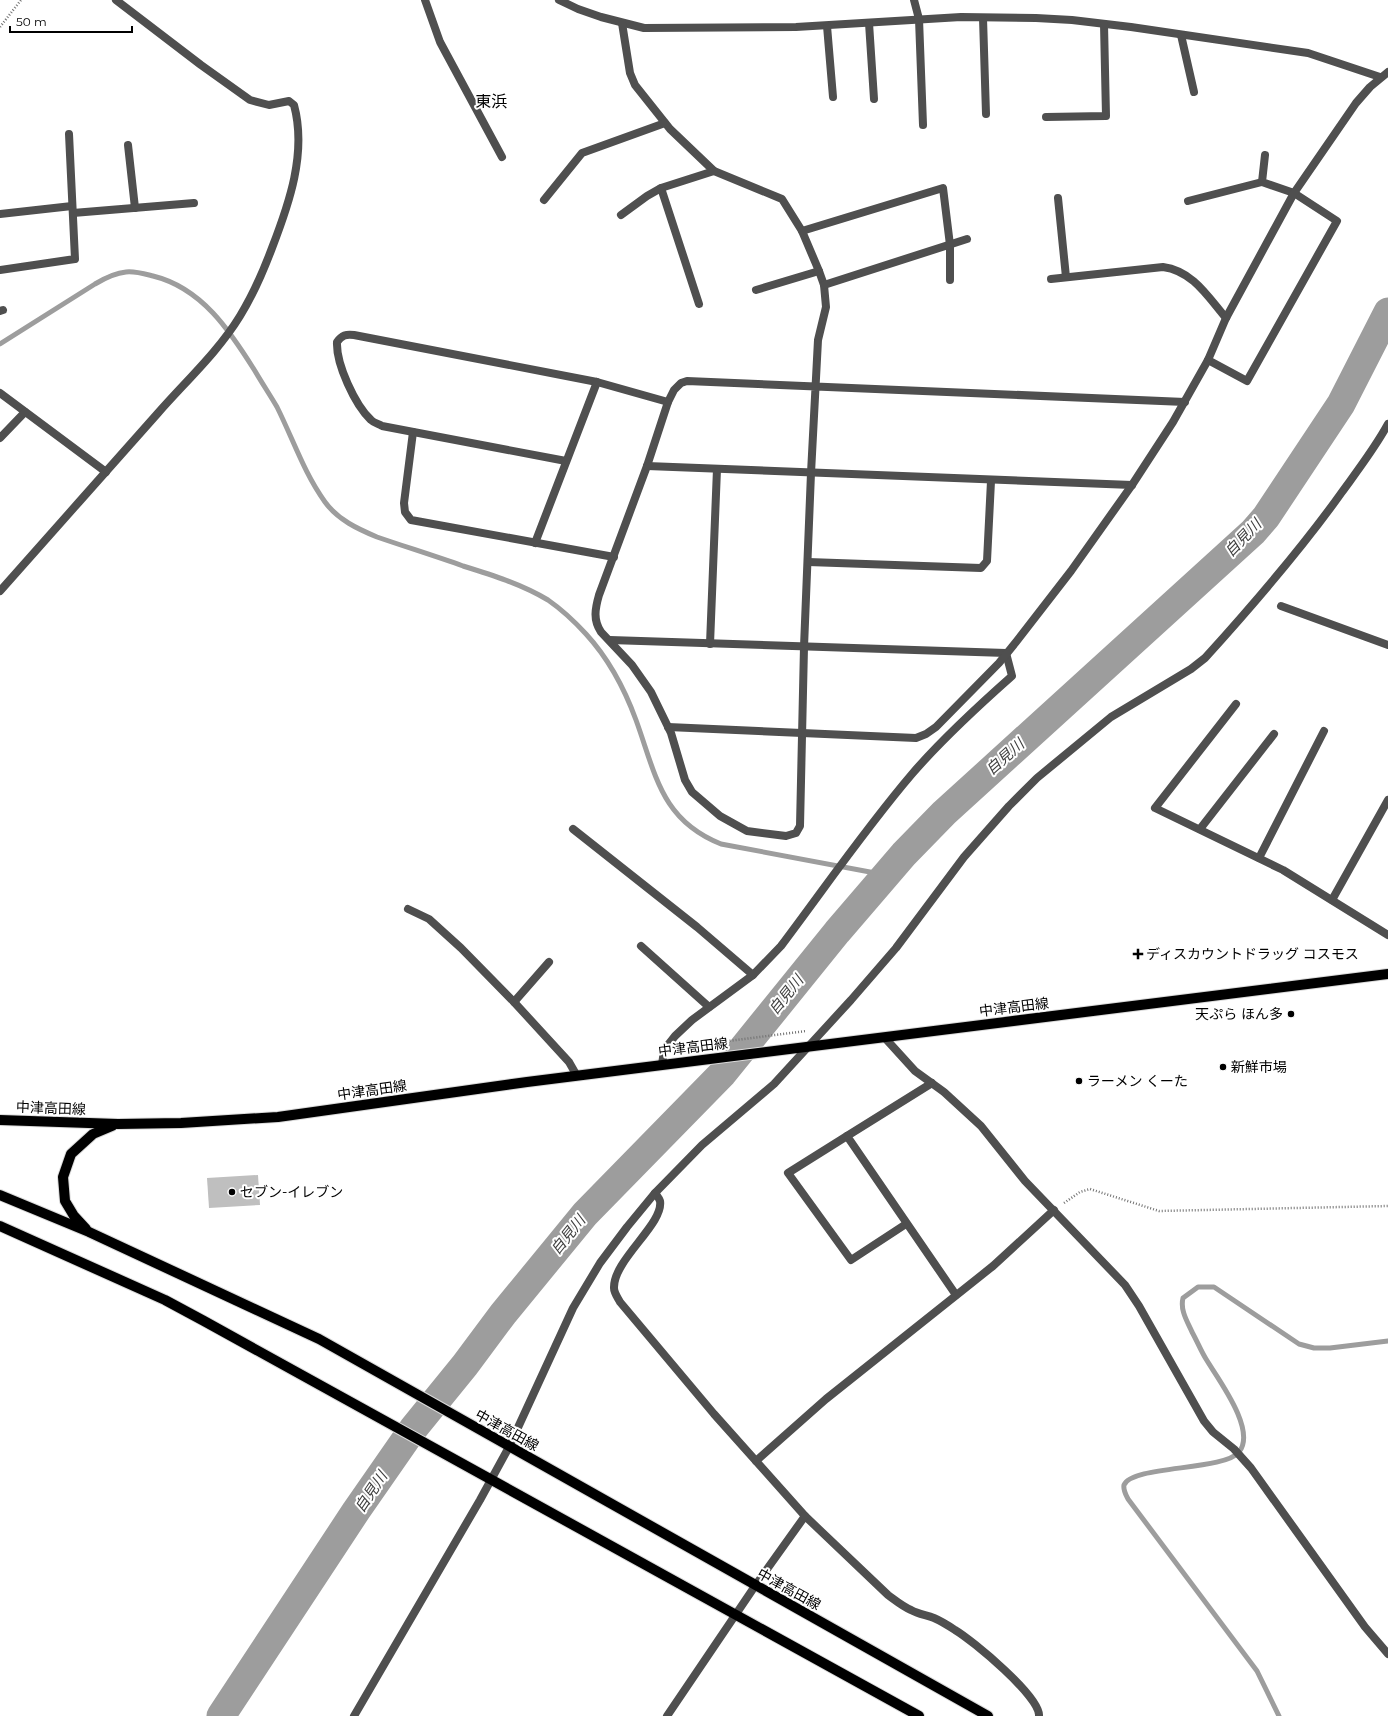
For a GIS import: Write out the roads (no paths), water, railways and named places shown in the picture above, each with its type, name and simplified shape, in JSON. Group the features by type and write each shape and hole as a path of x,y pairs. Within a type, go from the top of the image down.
{"main road":[{"name":"中津高田線","path":"0,1120 118,1124 181,1123 278,1117 577,1076 1388,974"},
{"path":"89,1232 74,1216 65,1201 63,1177 71,1154 93,1134 118,1124"},
{"name":"中津高田線","path":"0,1195 89,1232 306,1333 988,1716"},
{"path":"0,1225 165,1300 919,1716"}],"street":[{"path":"0,592 221,345 240,316 260,279 287,209 295,173 299,134 294,105 289,101 270,104 250,100 201,65 116,0"},
{"path":"425,0 440,42 502,157"},
{"path":"559,0 578,9 622,23 644,28 662,29 827,26 919,19 984,18 1036,18 1104,24 1308,53 1380,77"},
{"path":"914,0 919,19 923,126"},
{"path":"984,18 986,114"},
{"path":"622,23 630,73 635,85 665,123 714,171 782,200 788,206 802,231 824,285 826,307 818,340 815,386 811,473 804,647 800,826 796,833 786,836 754,833 741,829 714,812 692,792 685,780 678,752 668,727 647,686 597,625 595,608 647,466 668,402 674,390 681,383 687,381 815,386 1185,402"},
{"path":"869,23 874,99"},
{"path":"1046,117 1106,116 1104,24"},
{"path":"827,26 834,97"},
{"path":"1181,35 1194,92"},
{"path":"668,727 916,738 926,734 936,727 1006,653 1048,602 1132,485 1185,402 1208,360 1226,318 1294,193 1356,103 1380,77 1388,72"},
{"path":"544,200 582,153 665,123"},
{"path":"0,270 75,259 69,134"},
{"path":"128,145 134,208"},
{"path":"1262,182 1265,155"},
{"path":"621,215 647,196 661,188 714,171"},
{"path":"1188,201 1262,182 1294,193 1337,221 1247,380 1208,360"},
{"path":"661,188 699,304"},
{"path":"802,231 943,188 950,245 950,280"},
{"path":"1058,198 1066,278"},
{"path":"0,214 73,209 134,208 194,203"},
{"path":"824,285 967,239"},
{"path":"1050,279 1163,267 1174,268 1185,273 1195,281 1226,318"},
{"path":"756,290 819,271"},
{"path":"566,461 382,426 373,421 366,414 350,387 338,356 336,342 341,336 346,334 354,335 597,382 668,402"},
{"path":"535,543 597,382"},
{"path":"0,393 106,472"},
{"path":"0,438 25,412"},
{"path":"354,1716 480,1500 509,1447 573,1308 600,1264 627,1227 655,1194 702,1145 774,1084 887,960 964,856 1009,806 1037,778 1111,717 1191,669 1205,658 1283,570 1315,530 1351,480 1388,424"},
{"path":"413,432 404,503 405,512 411,520 614,557"},
{"path":"647,466 991,481 1132,485"},
{"path":"710,644 717,469"},
{"path":"808,562 981,568 987,561 991,481"},
{"path":"1281,606 1388,645"},
{"path":"610,640 1006,653"},
{"path":"663,1065 664,1050 692,1020 753,975 781,946 913,772 980,704 1012,676 1006,653"},
{"path":"1236,704 1155,808 1259,858 1332,900 1388,935"},
{"path":"1259,858 1324,731"},
{"path":"1200,829 1274,734"},
{"path":"1332,900 1388,800"},
{"path":"572,828 697,927 753,975"},
{"path":"408,909 429,919 445,932 514,1002 569,1062 577,1076"},
{"path":"642,946 710,1006"},
{"path":"514,1002 549,962"},
{"path":"885,1038 915,1071 965,1110 981,1126 1025,1181 1116,1275 1133,1296 1204,1421 1213,1432 1234,1449 1251,1468 1365,1627 1388,1654"},
{"path":"906,1224 852,1260 788,1173 932,1083"},
{"path":"847,1136 956,1295"},
{"path":"655,1194 660,1199 660,1206 657,1215 619,1271 614,1289 620,1302 714,1414 805,1516 888,1595 901,1605 935,1619 957,1631 992,1659 1021,1685 1033,1701 1039,1716"},
{"path":"756,1461 826,1399 1004,1256 1054,1210"},
{"path":"667,1716 755,1586 805,1516"}],"waterway":[{"path":"0,344 95,284 118,273 136,272 147,274 170,282 186,290 213,313 235,341 277,407 299,456 318,491 325,502 336,514 356,527 377,537 496,576 527,589 548,600 568,616 586,634 602,653 621,686 632,709 656,777 673,809 685,822 701,834 721,844 886,875"},
{"name":"自見川","path":"221,1716 356,1511 413,1429 465,1365 503,1314 585,1214 723,1073 837,932 904,854 944,813 1253,532 1266,517 1341,404 1388,312"},
{"path":"1279,1716 1257,1671 1128,1499 1124,1491 1124,1485 1131,1479 1143,1474 1198,1466 1230,1458 1239,1452 1243,1443 1243,1431 1240,1418 1226,1391 1202,1353 1184,1315 1182,1307 1183,1298 1198,1287 1214,1287 1299,1344 1314,1348 1330,1348 1388,1341"}],"place":[{"name":"ディスカウントドラッグ コスモス","path":"1138,954"},
{"name":"天ぷら ほん多","path":"1291,1014"},
{"name":"新鮮市場","path":"1223,1067"},
{"name":"ラーメン くーた","path":"1079,1081"},
{"name":"セブン-イレブン","path":"232,1192"}],"district":[{"name":"東浜","path":"491,101"}]}
